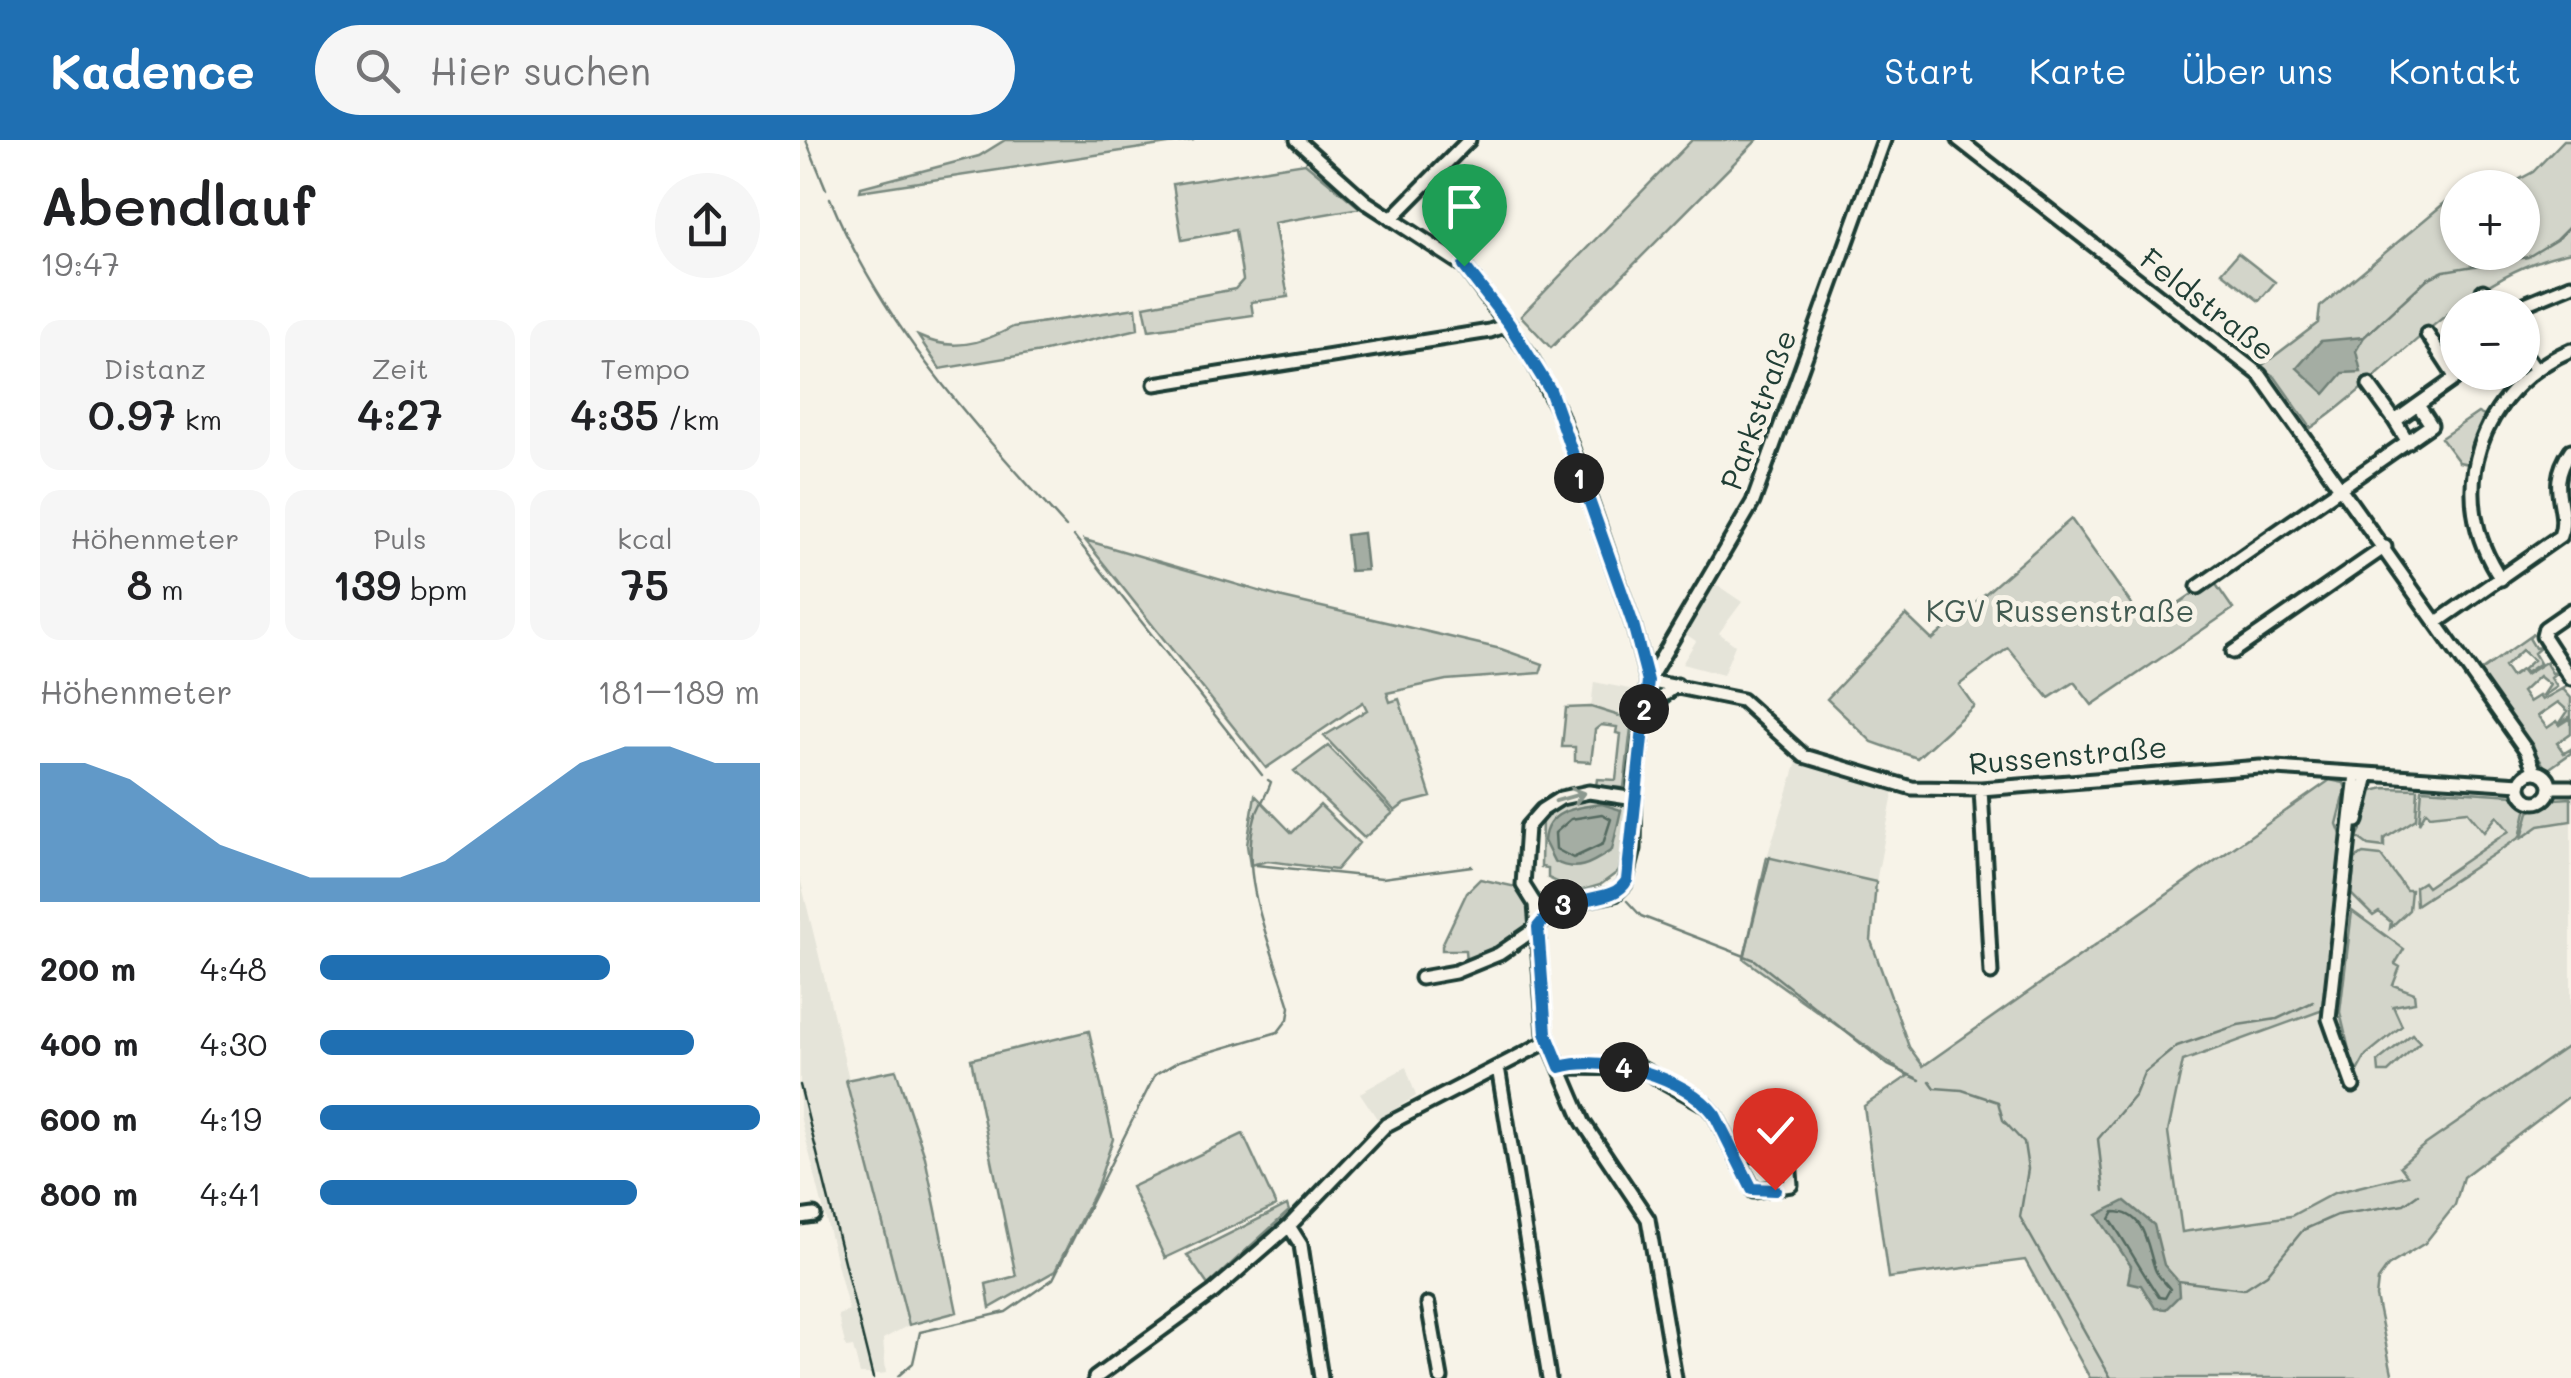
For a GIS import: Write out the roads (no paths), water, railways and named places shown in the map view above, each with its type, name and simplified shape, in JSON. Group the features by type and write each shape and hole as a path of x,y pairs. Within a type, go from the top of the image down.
{"street":[{"path":"1297,140 1345,186 1464,266 1509,324 1542,375 1560,414 1633,624 1648,681 1634,849 1624,887 1614,894 1556,906 1538,927 1476,965 1421,978"},
{"path":"1391,219 1468,140"},
{"name":"Parkstraße","path":"1648,681 1753,502 1884,140"},
{"name":"Feldstraße","path":"1959,140 2260,375 2438,622 2526,750 2535,772"},
{"path":"2540,298 2571,285"},
{"path":"1156,384 1490,331 1509,324"},
{"path":"2427,334 2440,350"},
{"path":"2540,367 2571,350"},
{"path":"2369,385 2408,442"},
{"path":"2395,421 2440,389"},
{"path":"2501,579 2476,528 2474,465 2490,419 2517,390"},
{"path":"2198,587 2431,425 2418,404"},
{"path":"2438,622 2563,532 2556,494 2562,466 2571,450"},
{"path":"2234,652 2384,547"},
{"path":"2571,610 2546,628 2544,640 2571,679"},
{"name":"Russenstraße","path":"1648,681 1742,700 1793,749 1912,788 1981,789 2260,767 2520,784"},
{"path":"1644,712 1677,685"},
{"path":"2535,772 2545,776 2550,787 2544,800 2534,802 2524,798 2520,784 2535,772"},
{"path":"2353,1086 2329,1020 2362,774"},
{"path":"2550,787 2571,787"},
{"path":"1981,789 1991,973"},
{"path":"1636,798 1588,792 1561,798 1542,810 1527,827 1523,885 1535,904 1548,1041 1583,1122 1648,1219 1676,1378"},
{"path":"1095,1378 1213,1292 1289,1226 1386,1124 1548,1041"},
{"path":"1498,1067 1546,1378"},
{"path":"1560,1067 1647,1070 1712,1110 1736,1157 1754,1191 1792,1185 1790,1159 1784,1150 1736,1157"},
{"path":"800,1217 814,1215"},
{"path":"1289,1226 1301,1244 1321,1378"},
{"path":"1428,1304 1441,1378"}],"water":[{"path":"2364,337 2356,351 2361,372 2343,373 2325,394 2297,368 2321,341"},
{"path":"1363,533 1367,570 1350,571 1346,535"},
{"path":"1602,804 1621,810 1612,850 1577,867 1554,861 1544,841 1550,823 1564,812"},
{"path":"2125,1201 2154,1225 2164,1265 2178,1281 2179,1296 2166,1309 2155,1308 2141,1285 2128,1282 2131,1266 2097,1215"}],"waterway":[{"path":"806,140 826,189"},
{"path":"830,198 876,289 933,373 1066,527"},
{"path":"2364,337 2427,279 2444,271 2528,257 2556,240 2571,225"},
{"path":"1074,536 1262,775"},
{"path":"898,1376 913,1363 920,1332 1006,1312 1053,1279 1155,1075 1179,1061 1278,1032 1288,1019 1290,1007 1260,914 1251,865 1255,818 1271,782 1268,780"},
{"path":"1744,957 1770,856"},
{"path":"1256,865 1382,878 1472,866"},
{"path":"1627,901 1641,916 1755,960 1888,1065 1920,1080"},
{"path":"2104,1191 2098,1139 2135,1095 2144,1073 2177,1046 2238,1025 2277,1019 2313,1002"},
{"path":"1930,1081 1935,1088 1962,1090 1998,1102 2003,1120 2024,1143 2028,1169 2020,1217 2111,1378"},
{"path":"2178,1281 2244,1289 2267,1274 2303,1230 2337,1215 2404,1204 2418,1194"}],"railway":[{"path":"800,1085 873,1378"}],"park label":[{"name":"KGV Russenstraße","path":"2060,612"}]}
